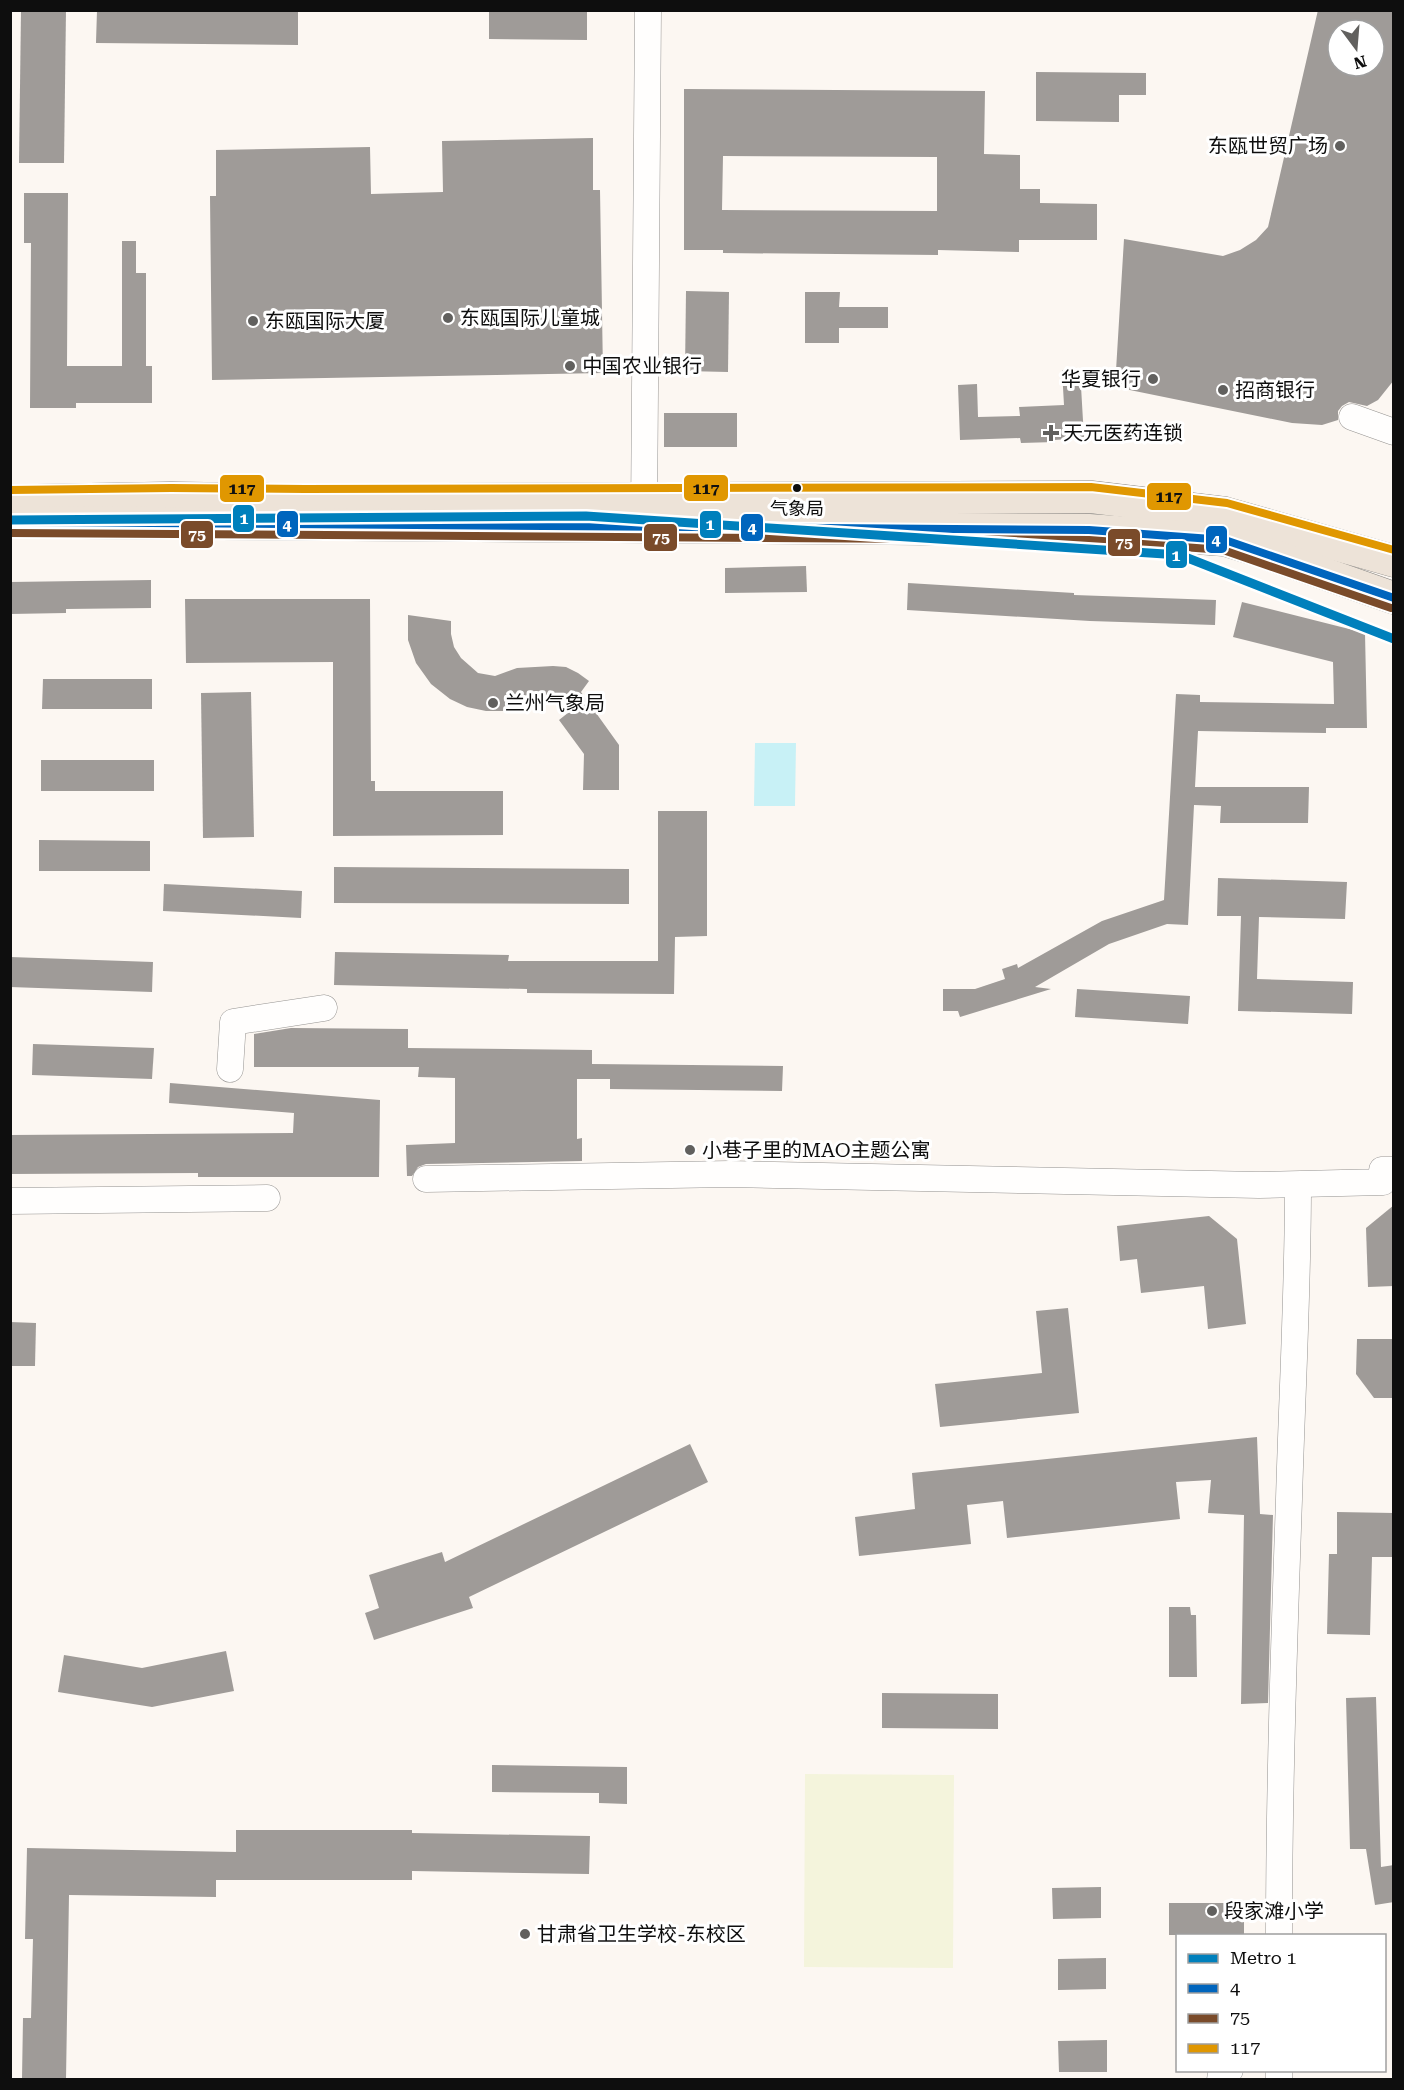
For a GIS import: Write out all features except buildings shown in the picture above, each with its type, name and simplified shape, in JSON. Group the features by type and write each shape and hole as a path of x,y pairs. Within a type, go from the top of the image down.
{"main road":[{"path":"10,522 644,512 714,499 1091,497 1225,513 1394,561"},
{"path":"10,501 171,498 305,500 1089,530 1225,540 1394,598"}],"street":[{"path":"644,512 648,10"},
{"path":"1352,417 1394,432"},
{"path":"230,1068 233,1022 324,1008"},
{"path":"426,1179 730,1174 1298,1185 1383,1182 1382,1170 1394,1170"},
{"path":"1279,1934 1279,1857 1298,1293 1298,1185"},
{"path":"10,1202 267,1198"}],"green space":[{"path":"805,1774 954,1775 953,1968 804,1967"}],"water":[{"path":"755,743 796,743 795,806 754,806"}],"metro line":[{"name":"1","path":"10,520 586,516 1180,555 1394,639"}],"transit line":[{"name":"117","path":"10,490 1091,487 1227,503 1394,550"},
{"name":"4","path":"10,522 1089,530 1225,540 1394,598"},
{"name":"75","path":"10,533 1089,540 1223,550 1391,608"}],"place":[{"name":"东瓯世贸广场","path":"1340,146"},
{"name":"东瓯国际儿童城","path":"448,318"},
{"name":"东瓯国际大厦","path":"253,321"},
{"name":"中国农业银行","path":"570,366"},
{"name":"华夏银行","path":"1153,379"},
{"name":"招商银行","path":"1223,390"},
{"name":"天元医药连锁","path":"1051,433"},
{"name":"气象局","path":"797,488"},
{"name":"兰州气象局","path":"493,703"},
{"name":"小巷子里的MAO主题公寓","path":"690,1150"},
{"name":"段家滩小学","path":"1212,1911"},
{"name":"甘肃省卫生学校-东校区","path":"525,1934"}]}
